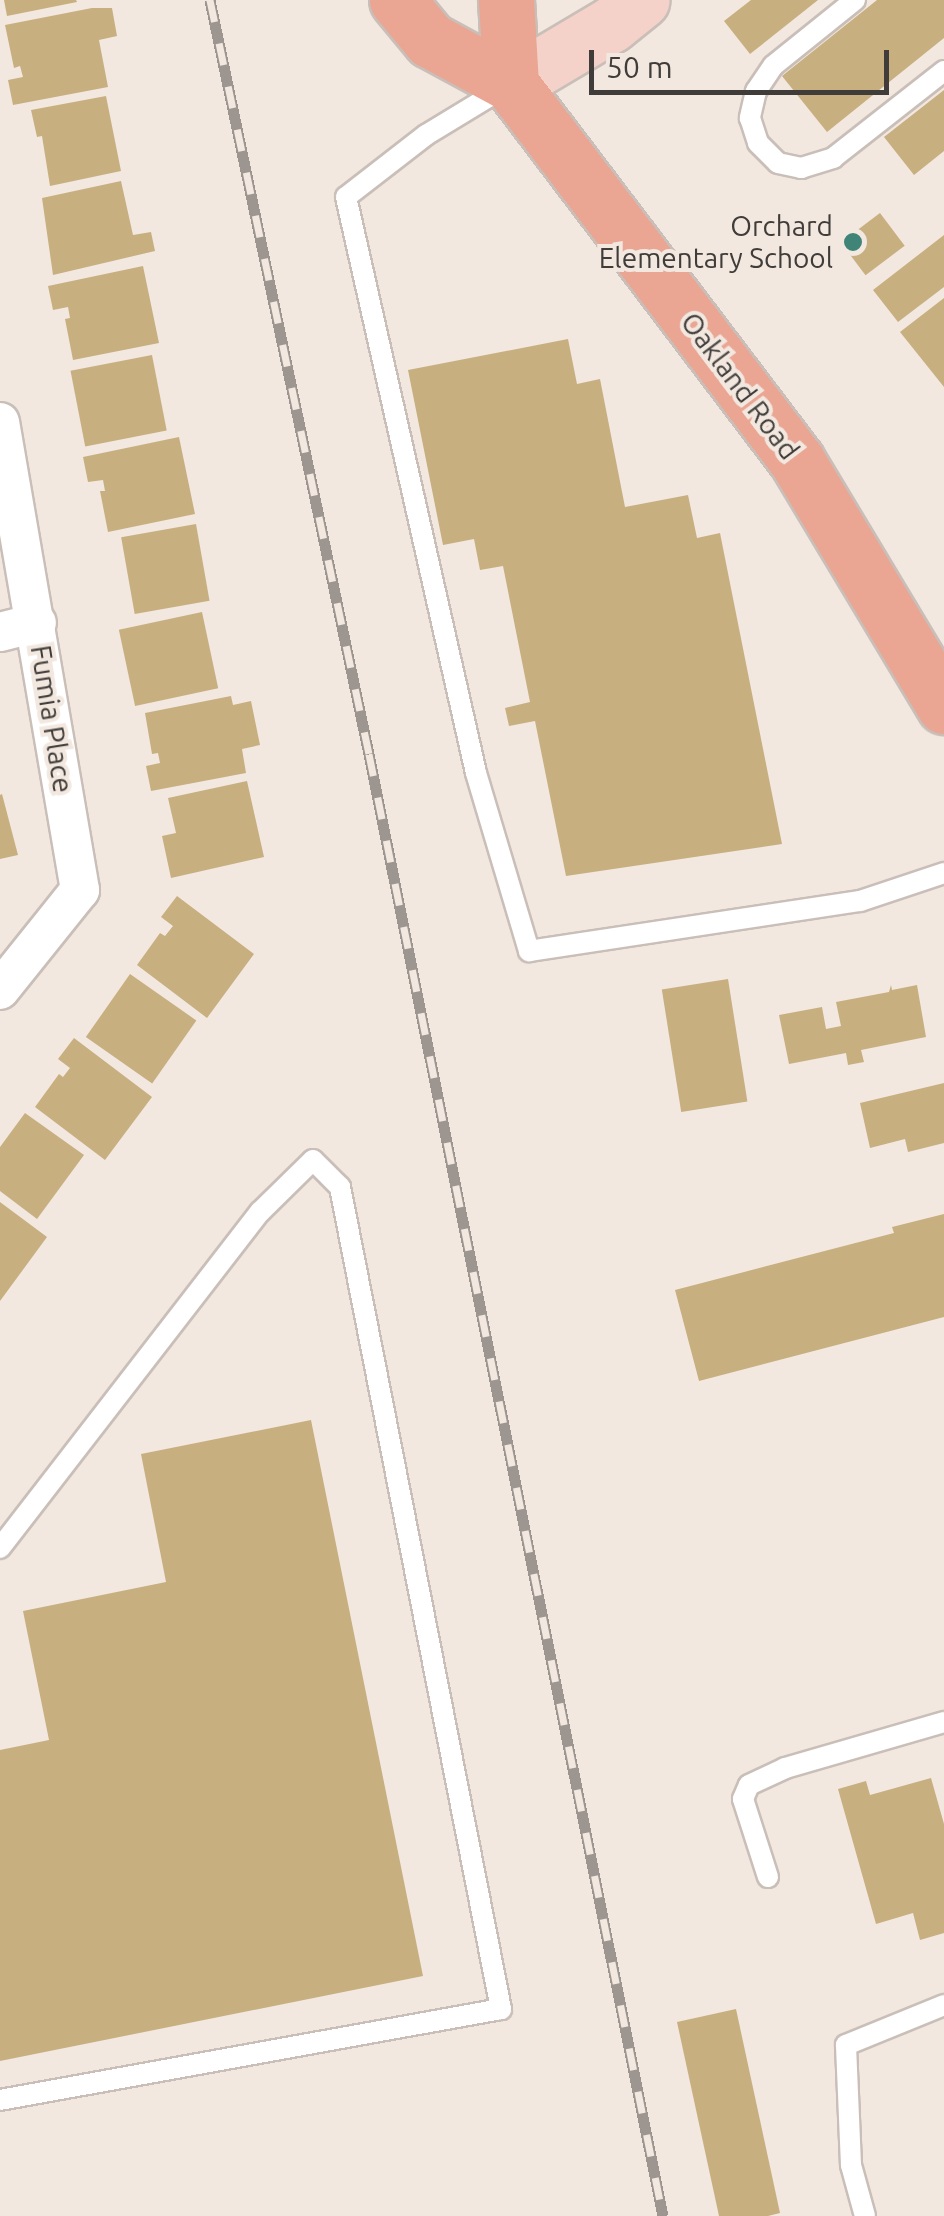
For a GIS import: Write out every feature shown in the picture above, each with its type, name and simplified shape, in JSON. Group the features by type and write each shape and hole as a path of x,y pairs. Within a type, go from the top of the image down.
{"main road":[{"name":"Oakland Road","path":"397,0 430,40 511,84 797,460 944,706"},
{"path":"506,0 511,84"}],"street":[{"path":"511,84 612,24 642,0"},
{"name":"Fumia Place","path":"0,422 80,890 0,990"},
{"path":"0,632 37,623"}],"lane":[{"path":"855,0 773,66 756,92 750,118 758,143 778,163 800,168 833,158 944,70"},
{"path":"511,84 426,134 346,196 476,773 528,951 860,901 944,872"},
{"path":"0,1548 260,1212 313,1160 340,1187 501,2008 0,2100"},
{"path":"768,1877 744,1799 749,1784 784,1768 944,1722"},
{"path":"865,2216 850,2165 846,2044 944,2005"}],"building":[{"path":"4,0 76,0 77,2 7,16"},
{"path":"751,0 818,0 750,54 724,21"},
{"path":"877,0 944,0 944,38 827,132 782,76"},
{"path":"92,8 112,8 117,36 99,40 108,87 13,105 8,80 23,77 20,66 14,68 5,25"},
{"path":"944,90 944,151 914,175 884,137"},
{"path":"106,96 121,171 50,186 42,136 37,137 31,110"},
{"path":"121,181 133,235 151,232 155,251 53,275 42,198"},
{"path":"880,213 905,246 866,275 841,242"},
{"path":"944,235 944,287 898,322 873,290"},
{"path":"143,266 159,343 73,360 65,319 70,318 68,307 53,310 48,286"},
{"path":"944,298 944,387 900,332"},
{"path":"568,339 577,384 600,379 625,507 688,495 697,538 720,533 782,844 566,876 535,721 509,726 505,708 530,702 503,566 480,570 474,539 443,545 408,370"},
{"path":"152,355 167,431 85,446 71,371"},
{"path":"179,437 195,514 108,532 100,491 105,491 103,480 88,482 83,457"},
{"path":"196,524 210,601 135,614 121,537"},
{"path":"202,612 218,688 135,706 119,630"},
{"path":"231,696 233,705 251,701 260,745 242,749 246,773 151,791 146,766 160,763 158,753 152,754 145,713"},
{"path":"247,781 264,857 171,878 162,836 176,833 168,798"},
{"path":"0,795 18,855 0,859"},
{"path":"177,896 254,954 207,1018 137,965 160,933 165,936 173,926 161,917"},
{"path":"130,974 196,1020 152,1084 86,1037"},
{"path":"728,979 747,1101 681,1112 662,989"},
{"path":"891,985 892,990 917,985 926,1037 861,1050 864,1062 848,1065 846,1053 789,1064 779,1015 822,1007 826,1029 841,1026 836,1002 889,992"},
{"path":"74,1038 152,1097 105,1160 35,1107 59,1074 63,1077 70,1068 58,1059"},
{"path":"944,1083 944,1143 908,1152 905,1139 870,1148 860,1103"},
{"path":"25,1113 84,1155 37,1219 0,1191 0,1147"},
{"path":"0,1202 47,1237 0,1301"},
{"path":"944,1214 944,1317 699,1381 675,1290 894,1233 892,1227"},
{"path":"311,1420 423,1976 0,2061 0,1750 49,1740 23,1611 166,1582 141,1454"},
{"path":"931,1778 944,1824 944,1933 920,1940 913,1913 876,1924 838,1789 866,1781 870,1795"},
{"path":"736,2009 780,2213 768,2216 719,2216 677,2022"}],"railway":[{"path":"210,0 369,754 663,2216"}],"place":[{"name":"Orchard Elementary School","path":"853,242"}]}
